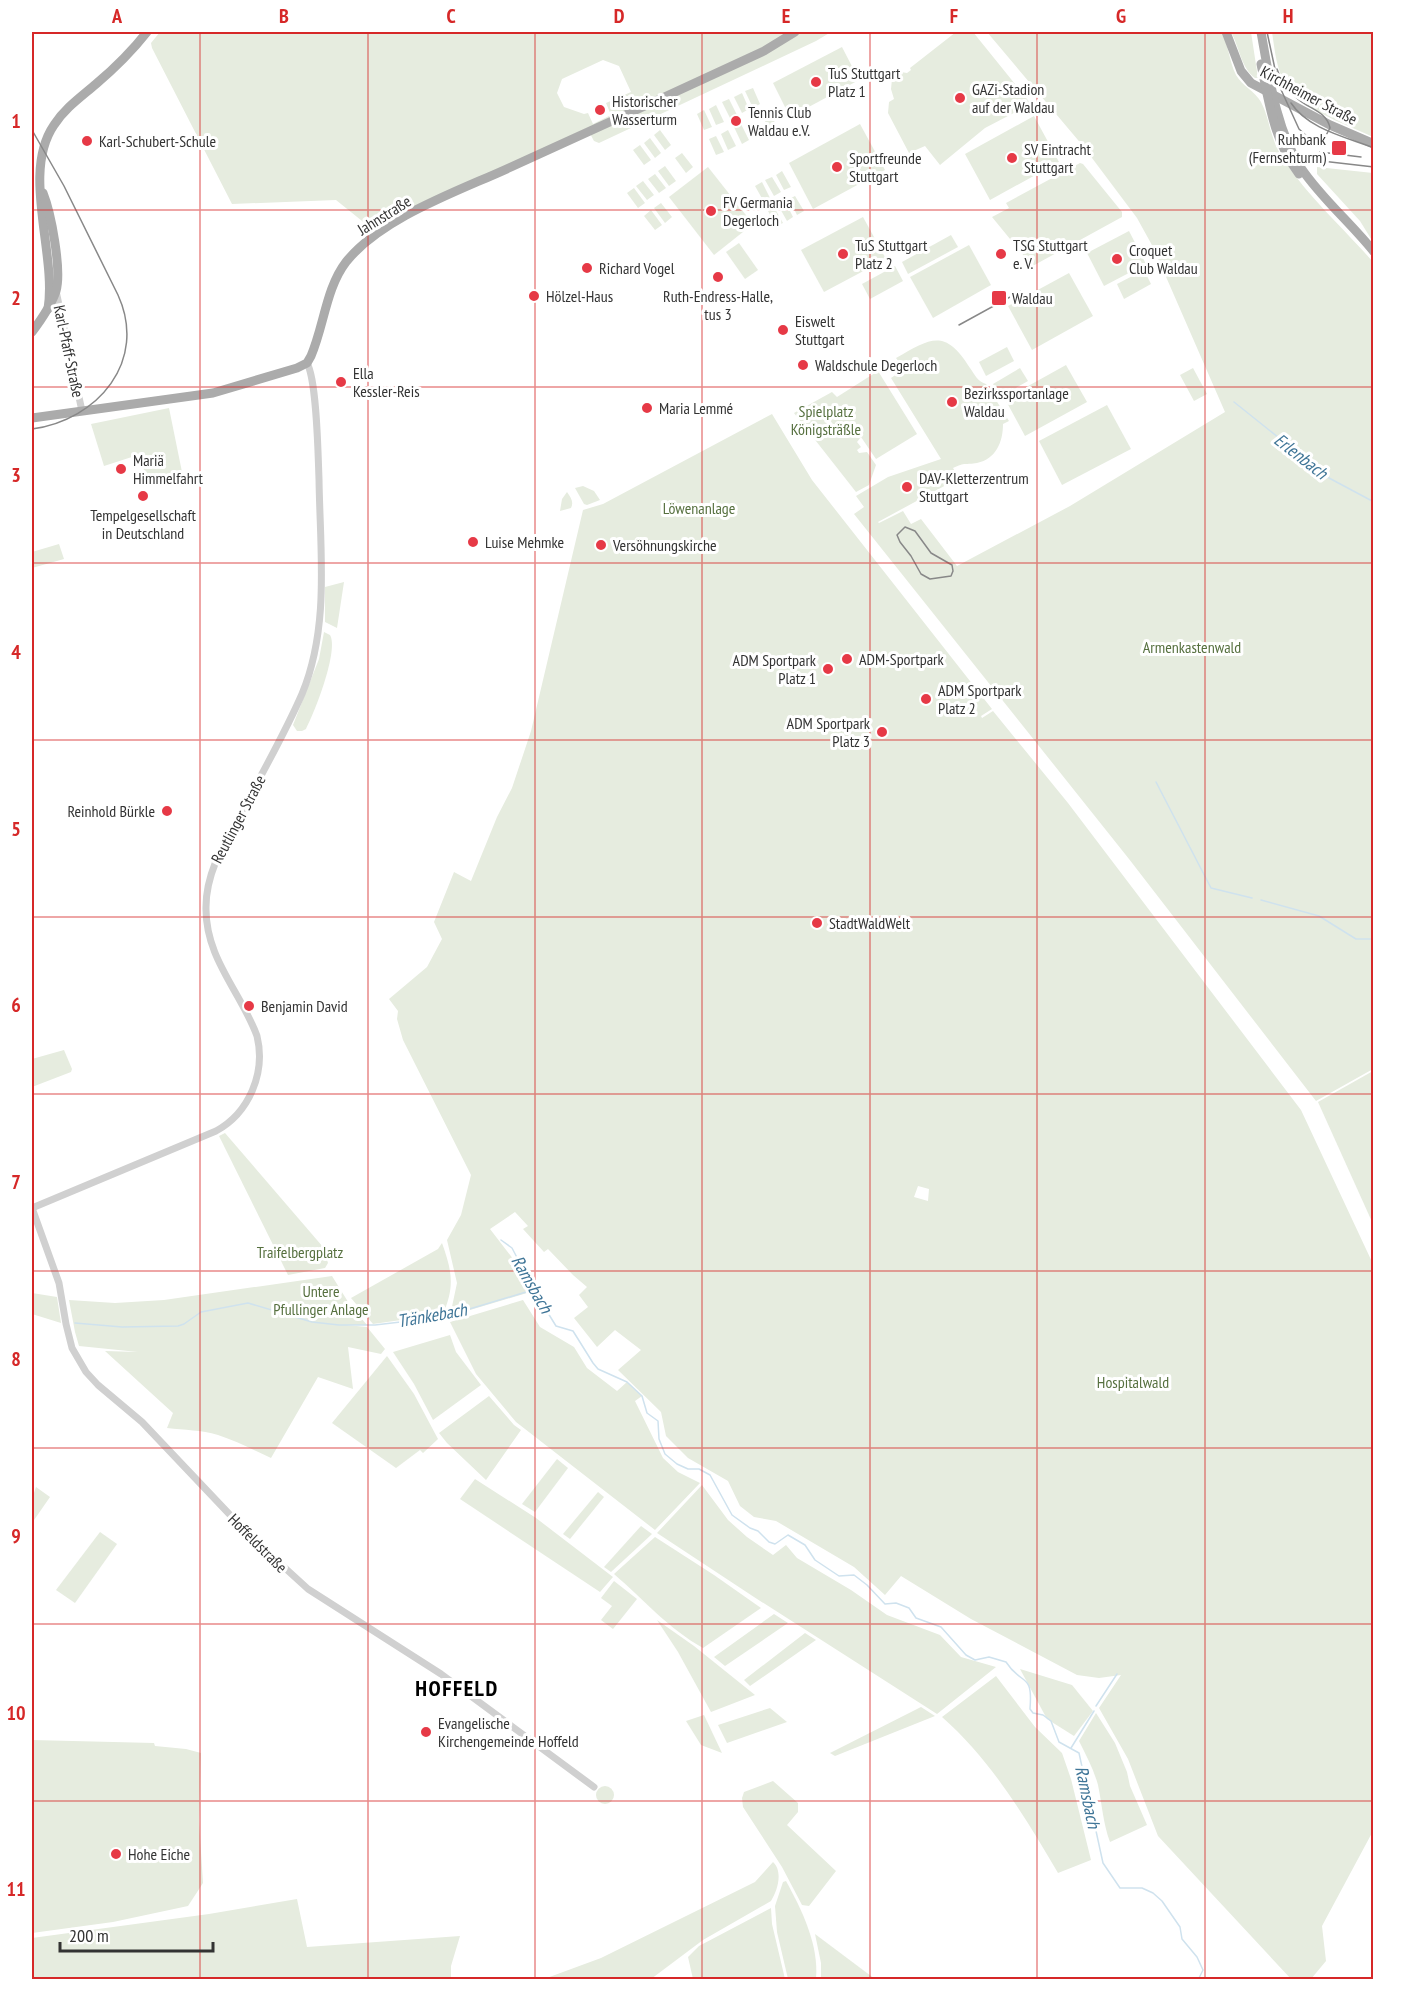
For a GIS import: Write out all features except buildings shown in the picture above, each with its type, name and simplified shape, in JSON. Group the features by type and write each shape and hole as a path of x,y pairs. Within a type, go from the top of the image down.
{"main road":[{"path":"48,309 49,270 41,188 42,154 48,135 53,125 70,106 128,54 147,32"},
{"name":"Jahnstraße","path":"307,363 315,348 338,275 353,255 382,230 454,193 764,51 795,32"},
{"name":"Kirchheimer Straße","path":"1226,32 1244,77 1330,126 1374,144"},
{"path":"1256,32 1271,94 1283,130 1300,167 1374,252"},
{"path":"1260,32 1271,94 1274,127 1289,160 1330,210 1358,233"},
{"path":"1283,130 1284,114 1289,109 1296,108"},
{"path":"1289,160 1300,167"},
{"path":"32,332 48,309 56,291 57,265 54,244 48,205 41,188"},
{"path":"49,270 56,291"},
{"path":"32,418 213,393 284,373 307,363"}],"street":[{"name":"Karl-Pfaff-Straße","path":"56,291 82,411"},
{"name":"Reutlinger Straße","path":"32,1208 216,1131 232,1121 255,1085 260,1065 260,1046 213,951 206,922 206,896 208,882 218,855 302,694 317,644 322,608 318,465 313,389 307,363"},
{"name":"Hoffeldstraße","path":"32,1208 59,1284 72,1348 86,1372 98,1385 142,1422 251,1537 308,1589 441,1674 594,1788"}],"green space":[{"path":"160,32 831,32 599,143 594,141 587,128 372,229 336,200 232,204 151,43","holes":["603,60 619,66 631,92 606,103 611,115 593,124 588,113 584,114 564,107 557,93 562,79"]},
{"name":"GAZi-Stadion auf der Waldau","path":"956,32 973,32 1031,104 985,128 940,165 925,146 909,153 888,113 889,102 894,99 891,89 892,79 901,72 907,73 911,70 910,68"},
{"name":"Armenkastenwald","path":"987,32 1221,32 1236,75 1261,102 1275,144 1288,166 1311,195 1373,262 1373,1069 1316,1101 1129,859 854,514 864,507 856,496 888,477 941,459 891,378 904,369 896,358 928,342 937,340 953,347 976,378 986,384 1009,421 1003,424 1000,443 989,458 953,468 959,478 878,522 903,511 911,524 921,519 957,566 1070,506 1225,412 1153,247 1137,218 1083,146"},
{"path":"1231,32 1251,32 1258,78 1246,69"},
{"path":"1272,32 1373,32 1373,137 1322,114 1299,98 1282,77"},
{"name":"TuS Stuttgart Platz 1","path":"842,47 859,80 790,117 773,83"},
{"path":"753,88 760,104 753,108 745,91"},
{"path":"742,93 749,109 742,113 734,97"},
{"path":"729,99 737,115 730,118 722,102"},
{"path":"716,105 724,122 716,125 709,109"},
{"path":"704,110 712,127 704,130 697,114"},
{"path":"770,111 777,128 770,131 762,115"},
{"name":"SV Eintracht Stuttgart","path":"1034,116 1059,162 990,200 965,154"},
{"path":"741,124 749,140 742,144 734,127"},
{"name":"Sportfreunde Stuttgart","path":"860,124 885,170 813,209 789,163"},
{"path":"660,130 671,145 665,150 654,135"},
{"path":"728,130 736,146 728,150 721,134"},
{"path":"716,136 724,152 716,155 709,139"},
{"path":"650,138 661,153 655,158 644,143"},
{"path":"640,145 651,160 644,165 633,150"},
{"path":"682,153 693,167 686,173 675,158"},
{"path":"1080,163 1122,212 1122,217 1029,268 1024,256 992,217 1009,208 1006,203"},
{"path":"665,166 676,181 669,186 658,171"},
{"name":"FV Germania Degerloch","path":"708,167 753,224 714,255 669,197"},
{"path":"1317,167 1373,173 1373,242 1360,221 1317,174"},
{"path":"782,171 791,187 784,190 776,175"},
{"path":"655,174 666,188 659,193 648,179"},
{"path":"772,177 781,192 774,196 765,180"},
{"path":"643,181 654,195 647,200 636,186"},
{"path":"762,182 770,198 764,202 755,186"},
{"path":"634,188 645,203 638,208 627,193"},
{"path":"795,196 804,211 797,215 789,199"},
{"path":"785,201 793,217 787,221 778,205"},
{"path":"661,203 672,217 665,223 654,208"},
{"path":"774,207 783,223 776,226 768,211"},
{"path":"651,210 662,225 655,230 644,216"},
{"name":"TuS Stuttgart Platz 2","path":"863,217 886,259 824,292 801,250"},
{"name":"Croquet Club Waldau","path":"1129,231 1146,264 1104,286 1087,253"},
{"path":"951,235 958,247 908,274 902,262"},
{"path":"739,243 758,270 745,279 726,252"},
{"path":"969,245 991,285 933,318 910,277"},
{"path":"895,266 903,281 870,299 862,284"},
{"path":"1144,270 1151,284 1124,299 1117,284"},
{"path":"1069,273 1093,316 1032,350 1008,306"},
{"path":"1007,347 1014,361 986,376 979,362"},
{"path":"1066,365 1087,402 1025,436 1005,399"},
{"path":"1020,368 1028,381 1000,397 993,384"},
{"path":"1193,368 1207,394 1194,401 1180,375"},
{"name":"Spielplatz Königsträßle","path":"878,371 917,434 876,459 861,437 857,442 861,447 857,450 859,453 867,452 876,465 869,485 856,492 794,413 832,392 837,397"},
{"path":"1107,405 1131,449 1062,485 1039,441"},
{"path":"169,408 182,472 168,477 150,478 142,467 138,455 104,466 91,424"},
{"name":"Hospitalwald","path":"772,414 812,480 992,709 981,716 982,718 993,711 1068,803 1301,1110 1373,1264 1373,1831 1322,1926 1326,1961 1311,1979 1291,1979 1158,1836 1128,1759 1099,1708 1121,1675 1099,1678 1077,1675 971,1619 901,1576 885,1595 854,1567 776,1521 754,1517 740,1506 728,1481 688,1458 666,1436 661,1412 618,1370 641,1350 615,1330 597,1347 574,1318 588,1307 579,1295 587,1287 548,1249 544,1252 523,1229 528,1226 515,1212 490,1229 537,1290 450,1316 457,1283 447,1240 461,1215 471,1175 403,1040 397,1019 398,1011 389,999 427,967 442,939 434,922 454,872 471,881 497,817 512,788 531,731 583,510 603,504","holes":["918,1186 929,1189 928,1201 914,1197"]},
{"path":"583,486 594,491 600,500 584,504 575,488"},
{"path":"567,492 572,500 572,506 560,511 562,499"},
{"path":"59,544 64,559 32,568 32,552"},
{"path":"344,582 337,628 325,622 325,587"},
{"path":"324,632 330,635 332,643 329,667 306,729 297,731 293,725 319,659"},
{"path":"64,1050 72,1069 71,1072 32,1087 32,1059"},
{"path":"1373,1071 1373,1224 1318,1102"},
{"name":"Traifelbergplatz","path":"225,1133 323,1247 328,1263 325,1268 288,1275 219,1136"},
{"path":"442,1243 451,1278 451,1287 443,1314 373,1324 351,1298 438,1249"},
{"name":"Untere Pfullinger Anlage","path":"332,1276 350,1305 367,1325 346,1325 367,1327 385,1349 381,1354 348,1347 353,1389 318,1377 271,1458 218,1435 167,1428 173,1413 105,1351 138,1352 79,1346 69,1300 115,1303 164,1300"},
{"path":"32,1293 57,1297 61,1323 32,1314"},
{"path":"523,1300 540,1327 574,1347 587,1368 617,1391 627,1382 642,1396 635,1401 663,1458 678,1472 700,1483 655,1530 516,1422 476,1374 450,1322"},
{"path":"450,1335 456,1352 481,1385 433,1420 414,1384 393,1352"},
{"path":"387,1356 414,1394 438,1439 423,1453 420,1450 396,1468 332,1423"},
{"path":"489,1396 521,1430 486,1480 439,1433"},
{"path":"557,1459 568,1468 535,1512 522,1504"},
{"path":"475,1479 536,1518 613,1577 600,1592 460,1499"},
{"path":"702,1485 728,1520 773,1555 786,1545 797,1558 851,1590 887,1615 940,1635 961,1657 996,1667 937,1714 657,1533"},
{"path":"36,1487 50,1497 32,1523 32,1499"},
{"path":"598,1492 604,1497 570,1539 563,1534"},
{"path":"641,1526 652,1534 611,1572 604,1567"},
{"path":"100,1532 117,1544 75,1603 56,1590"},
{"path":"655,1537 761,1608 703,1648 691,1640 668,1623 614,1574"},
{"path":"614,1581 637,1599 613,1629 601,1620 612,1606 601,1598"},
{"path":"774,1614 788,1623 725,1666 714,1657"},
{"path":"657,1620 694,1646 755,1695 711,1712 678,1652"},
{"path":"805,1633 816,1640 750,1686 744,1680"},
{"path":"1020,1669 1072,1685 1093,1711 1074,1736 1047,1719"},
{"path":"996,1676 1035,1727 1062,1753 1071,1779 1091,1860 1058,1873 1020,1810 992,1770 942,1717"},
{"path":"921,1707 935,1716 835,1756 830,1753"},
{"path":"770,1708 787,1722 727,1743 718,1725"},
{"path":"1096,1713 1115,1743 1147,1825 1110,1842 1098,1785 1079,1741"},
{"path":"704,1715 722,1753 701,1745 686,1721"},
{"name":"Hohe Eiche","path":"32,1740 154,1743 155,1746 201,1753 199,1821 203,1883 188,1906 113,1922 32,1933"},
{"path":"773,1781 798,1803 798,1812 787,1825 836,1871 809,1906 802,1905 782,1867 743,1807 744,1792"},
{"path":"605,1786 613,1791 614,1795 609,1803 605,1804 597,1799 596,1795 601,1787"},
{"path":"773,1862 779,1875 776,1892 771,1901 703,1940 651,1979 544,1979 601,1958 755,1882"},
{"path":"786,1881 798,1904 812,1941 816,1979 788,1979 777,1932 775,1906 783,1882"},
{"path":"297,1899 307,1947 460,1936 451,1966 451,1979 32,1979 32,1938 209,1914"},
{"path":"771,1908 772,1924 785,1979 693,1979 688,1957 699,1946"},
{"path":"815,1934 875,1979 821,1979 821,1963"}],"waterway":[{"name":"Erlenbach","path":"1234,402 1329,478 1374,502"},
{"path":"1156,782 1211,888 1252,898"},
{"path":"1261,900 1319,916 1356,939 1374,939"},
{"name":"Ramsbach","path":"501,1240 512,1248 556,1326 573,1331 598,1369 627,1382 642,1396 647,1413 658,1421 659,1439 665,1454 677,1464 688,1469 699,1469 710,1475 732,1515 758,1531 769,1542 775,1544 788,1535 805,1545 815,1560 839,1576 854,1575 885,1604 896,1603 909,1608 916,1618 941,1627 966,1655 975,1660 989,1657 1006,1662 1028,1684 1030,1709 1033,1713 1043,1715 1051,1721 1059,1742 1079,1753 1103,1863 1120,1888 1142,1888 1153,1893 1162,1901 1180,1927 1182,1939 1197,1957 1203,1970 1198,1980"},
{"name":"Tränkebach","path":"75,1323 122,1327 178,1326 201,1312 248,1303 312,1322 375,1325 443,1317 526,1292 540,1300"},
{"path":"1096,1706 1117,1674"},
{"path":"1071,1748 1094,1711"}],"tram line":[{"path":"1267,32 1278,83 1299,129 1310,139 1318,141 1324,139 1330,128 1325,118 1291,94 1277,69"},
{"path":"1291,103 1298,112 1317,126 1374,148"},
{"path":"32,130 64,186 118,295 126,319 126,343 121,364 111,383 96,400 78,414 32,429"},
{"path":"1320,152 1361,157"},
{"path":"1313,160 1374,167"},
{"path":"959,325 1021,291"},
{"path":"905,527 915,531 931,553 952,565 951,576 930,579 921,574 897,535 905,527"}],"place":[{"name":"TuS Stuttgart Platz 1","path":"816,82"},
{"name":"GAZi-Stadion auf der Waldau","path":"960,98"},
{"name":"Historischer Wasserturm","path":"600,110"},
{"name":"Tennis Club Waldau e.V.","path":"736,121"},
{"name":"Karl-Schubert-Schule","path":"87,141"},
{"name":"Ruhbank (Fernsehturm)","path":"1339,148"},
{"name":"SV Eintracht Stuttgart","path":"1012,158"},
{"name":"Sportfreunde Stuttgart","path":"837,167"},
{"name":"FV Germania Degerloch","path":"711,211"},
{"name":"TuS Stuttgart Platz 2","path":"843,254"},
{"name":"TSG Stuttgart e. V.","path":"1001,254"},
{"name":"Croquet Club Waldau","path":"1117,259"},
{"name":"Richard Vogel","path":"587,268"},
{"name":"Ruth-Endress-Halle, tus 3","path":"718,277"},
{"name":"Hölzel-Haus","path":"534,296"},
{"name":"Waldau","path":"999,298"},
{"name":"Eiswelt Stuttgart","path":"783,330"},
{"name":"Waldschule Degerloch","path":"803,365"},
{"name":"Ella Kessler-Reis","path":"341,382"},
{"name":"Bezirkssportanlage Waldau","path":"952,402"},
{"name":"Maria Lemmé","path":"647,408"},
{"name":"Mariä Himmelfahrt","path":"121,469"},
{"name":"DAV-Kletterzentrum Stuttgart","path":"907,487"},
{"name":"Tempelgesellschaft in Deutschland","path":"143,496"},
{"name":"Luise Mehmke","path":"473,542"},
{"name":"Versöhnungskirche","path":"601,545"},
{"name":"ADM-Sportpark","path":"847,659"},
{"name":"ADM Sportpark Platz 1","path":"828,669"},
{"name":"ADM Sportpark Platz 2","path":"926,699"},
{"name":"ADM Sportpark Platz 3","path":"882,732"},
{"name":"Reinhold Bürkle","path":"167,811"},
{"name":"StadtWaldWelt","path":"817,923"},
{"name":"Benjamin David","path":"249,1006"},
{"name":"Evangelische Kirchengemeinde Hoffeld","path":"426,1732"},
{"name":"Hohe Eiche","path":"116,1854"}],"district":[{"name":"HOFFELD","path":"457,1688"}],"park label":[{"name":"Löwenanlage","path":"699,508"}]}
